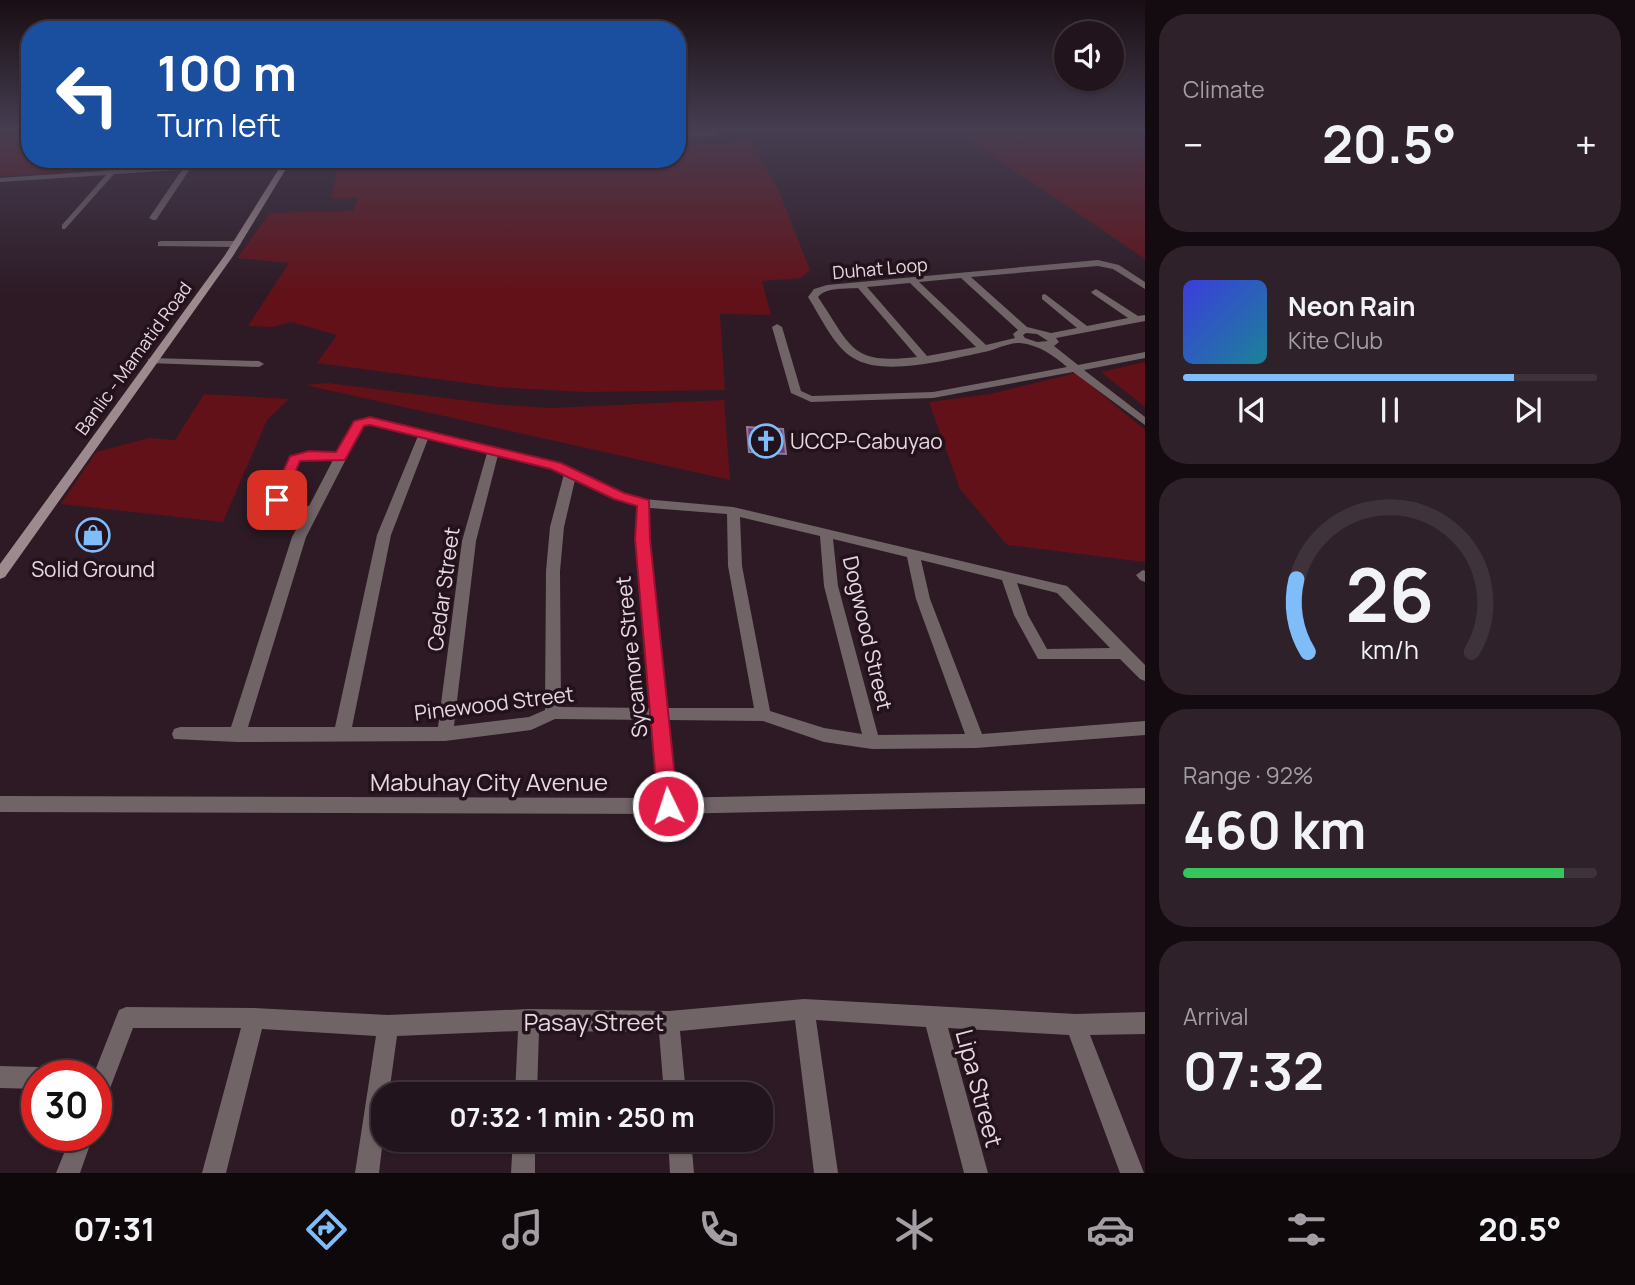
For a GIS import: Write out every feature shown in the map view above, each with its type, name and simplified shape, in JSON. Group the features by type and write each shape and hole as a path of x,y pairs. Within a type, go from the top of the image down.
{"main road":[{"name":"Banlic - Mamatid Road","path":"0,574 237,244 274,185"}],"street":[{"path":"65,227 101,185"},
{"path":"153,218 175,185"},
{"path":"161,244 237,244"},
{"name":"Duhat Loop","path":"1022,335 984,349 924,359 879,362 861,359 851,350 813,297 817,291 827,288 1098,263 1116,267 1145,286"},
{"path":"964,276 1022,335 1049,341 1145,422"},
{"path":"913,281 984,349"},
{"path":"860,285 924,359"},
{"path":"1097,292 1140,318"},
{"path":"1045,297 1085,329"},
{"path":"1049,341 1085,329 1140,318"},
{"path":"777,327 796,393 811,399 933,395 1145,355"},
{"path":"152,361 259,364"},
{"path":"237,735 299,537 359,423 370,421 556,466 619,496 644,503 733,511 1062,589 1145,675"},
{"path":"342,735 384,534 424,435"},
{"name":"Cedar Street","path":"445,734 469,541 493,452"},
{"path":"311,510 281,505 277,500 295,459 309,455 340,457"},
{"path":"553,713 553,571 557,527 570,473"},
{"name":"Sycamore Street","path":"644,503 642,539 668,806"},
{"path":"733,511 735,566 763,715"},
{"name":"Dogwood Street","path":"826,532 831,586 872,742"},
{"path":"913,554 923,599 976,741"},
{"path":"1008,576 1021,615 1043,655 1125,653"},
{"name":"Pinewood Street","path":"180,734 445,734 531,723 553,713 763,715 824,736 872,742 976,741 1145,728"},
{"name":"Mabuhay City Avenue","path":"0,804 668,806 1145,796"},
{"path":"804,1009 826,1173"},
{"name":"Pasay Street","path":"109,1060 126,1017 254,1018 388,1026 529,1020 669,1022 804,1009 1076,1025 1145,1023"},
{"name":"Lipa Street","path":"933,1016 975,1173"},
{"path":"214,1173 254,1018"},
{"path":"526,1082 529,1020"},
{"path":"669,1022 674,1082"},
{"path":"1076,1025 1132,1173"},
{"path":"367,1173 388,1026"},
{"path":"0,1077 21,1078"},
{"path":"68,1173 76,1151"},
{"path":"523,1173 524,1152"},
{"path":"680,1152 682,1173"}],"shaded area":[{"path":"334,185 776,185 810,270 801,278 762,281 771,315 720,314 725,390 585,392 497,387 317,363 337,335 291,322 272,327 248,326 289,263 237,258 270,213 353,211 358,198 331,199"},
{"path":"1036,185 1145,185 1145,259"},
{"path":"1145,362 1145,407 1101,372"},
{"path":"1076,373 1145,430 1145,562 1007,545 960,489 929,402 990,394"},
{"path":"328,383 493,404 551,408 724,400 730,480 305,385"},
{"path":"204,394 289,399 267,420 223,522 61,504 96,452 149,438 175,440"}],"building":[{"name":"UCCP-Cabuyao","path":"747,427 783,429 786,454 749,452"}],"place":[{"name":"UCCP-Cabuyao","path":"766,441"},
{"name":"Solid Ground","path":"93,535"}],"route":[{"path":"277,500 295,459 309,455 340,457 359,423 370,421 556,466 619,496 644,503 642,539 668,806"}]}
